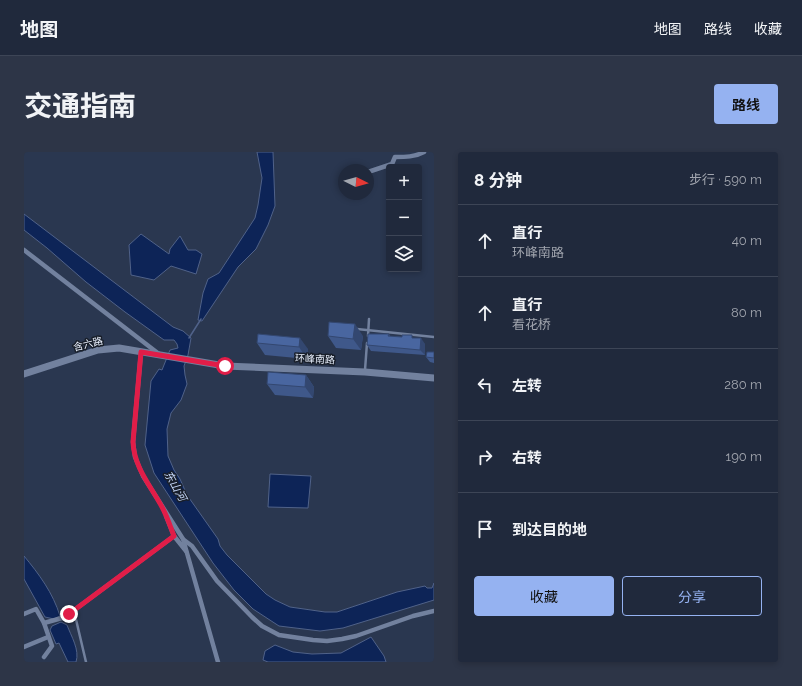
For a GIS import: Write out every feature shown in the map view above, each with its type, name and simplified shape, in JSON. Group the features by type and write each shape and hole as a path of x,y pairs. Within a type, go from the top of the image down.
{"main road":[{"name":"含六路","path":"24,374 98,350 119,348 160,355"},
{"name":"环峰南路","path":"160,355 225,366 365,372 434,378"}],"street":[{"path":"374,170 392,164 395,157 405,157 424,152"},
{"path":"24,250 160,355"},
{"path":"141,352 133,449 143,476 184,540 218,662"},
{"path":"162,507 174,536 188,554"},
{"path":"44,623 62,618 74,610 174,536"},
{"path":"184,540 192,546 216,581 262,626 279,635 328,641 342,639 356,636 413,616 434,611"},
{"path":"24,614 36,609 44,623 52,646 44,657"},
{"path":"24,647 48,637"}],"lane":[{"path":"365,372 369,319"},
{"path":"352,329 434,336"},
{"path":"74,610 86,662"}],"water":[{"path":"257,152 273,152 275,206 268,225 256,249 238,267 202,321 198,320 203,293 208,279 219,273 255,218 262,178"},
{"name":"东山河","path":"24,214 173,327 183,331 191,338 188,355 184,366 187,384 181,400 171,413 167,429 168,456 187,495 218,539 220,546 266,594 290,607 325,612 337,612 397,592 425,586 427,588 432,588 434,583 434,600 343,628 320,631 279,626 253,609 234,590 213,563 154,473 145,445 151,381 159,369 162,370 170,350 178,348 177,344 174,340 164,340 125,312 86,282 24,230"},
{"path":"141,234 169,254 170,249 180,236 188,250 196,250 202,254 196,274 171,266 154,280 131,275 129,245"},
{"path":"270,474 311,476 308,508 268,507"},
{"path":"24,556 45,584 54,599 60,616 54,619 45,617 24,579"},
{"path":"61,622 67,625 74,643 77,653 76,662 68,662 59,643 56,644 50,630 52,626"},
{"path":"371,637 384,656 386,662 268,662 263,660 265,651 275,645 293,652 312,654 341,653"}],"building":[{"path":"329,322 355,324 353,339 328,336"},
{"path":"258,334 300,338 299,347 257,343"},
{"path":"368,334 389,334 388,336 402,337 402,335 412,335 412,338 421,338 420,350 367,345"},
{"path":"427,352 434,352 434,358 426,357"},
{"path":"268,372 306,375 305,387 267,384"}],"waterway":[{"path":"189,338 201,319"}],"route":[{"path":"69,614 174,536 162,507 143,476 133,449 141,352 225,366"}]}
